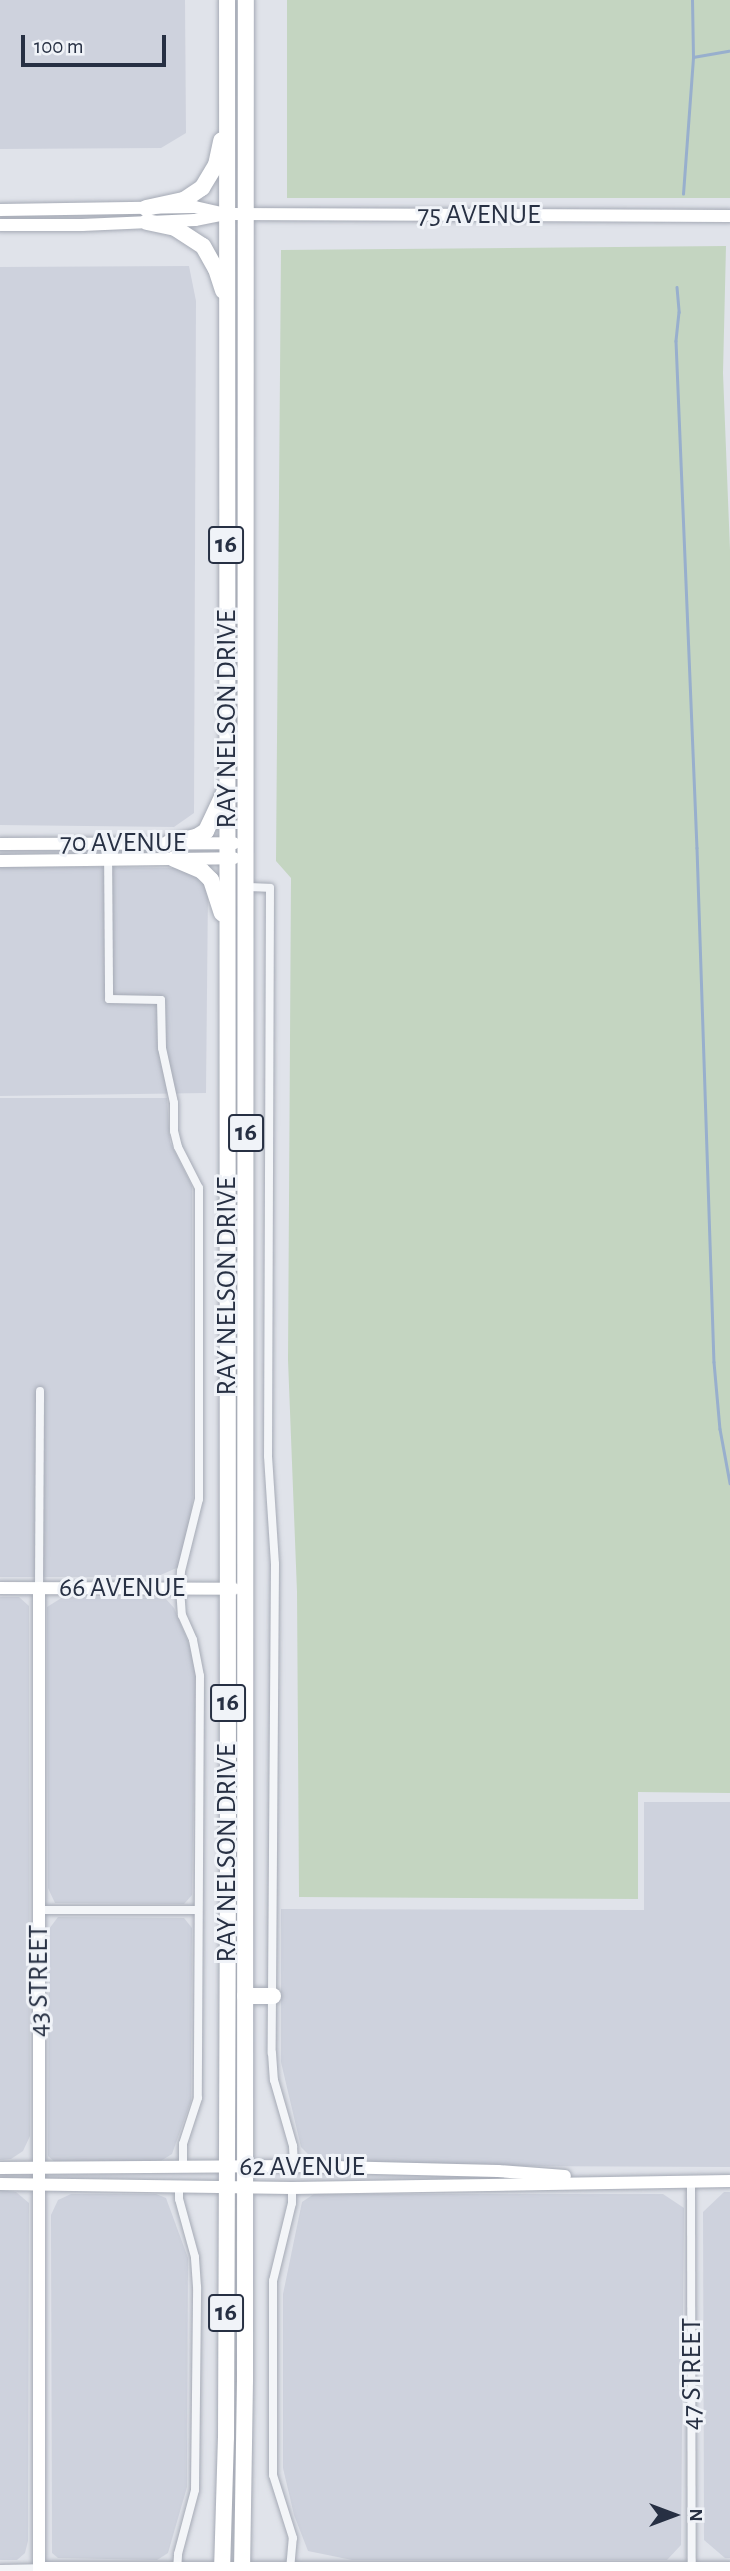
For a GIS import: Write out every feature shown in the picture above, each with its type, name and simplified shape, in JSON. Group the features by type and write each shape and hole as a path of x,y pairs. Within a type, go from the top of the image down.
{"highway":[{"name":"RAY NELSON DRIVE","path":"222,2570 226,2438 228,1589 228,0"},
{"name":"RAY NELSON DRIVE","path":"242,2571 245,2187 246,0"},
{"path":"147,215 184,200 202,188 216,165 228,108"},
{"path":"147,215 175,228 203,246 216,269 228,307"},
{"path":"228,784 206,831 171,851 211,880 228,934"},
{"path":"245,1996 273,1996"}],"street":[{"name":"75 AVENUE","path":"0,225 147,215 195,207 227,215 730,216"},
{"name":"75 AVENUE","path":"0,210 147,215"},
{"name":"70 AVENUE","path":"0,844 108,844 171,851 246,851"},
{"path":"108,844 109,999 161,1000 162,1048 166,1080 174,1102 174,1131 178,1147 199,1188 199,1499 181,1571 180,1588 182,1615 193,1640 199,1665 198,2098 183,2144 183,2168"},
{"name":"70 AVENUE","path":"0,860 108,861 171,851"},
{"path":"246,887 270,888 272,939 268,1456 275,1564 274,2080 293,2146 295,2166"},
{"name":"43 STREET","path":"39,2570 40,1391"},
{"name":"66 AVENUE","path":"0,1588 245,1589"},
{"path":"39,1910 198,1910"},
{"name":"62 AVENUE","path":"0,2168 295,2166 498,2171 604,2180"},
{"name":"62 AVENUE","path":"0,2184 39,2187 292,2188 604,2180 730,2181"},
{"name":"47 STREET","path":"691,2181 692,2568"},
{"path":"177,2570 178,2554 195,2490 197,2287 195,2258 178,2187"},
{"path":"289,2570 293,2538 273,2475 273,2281 292,2203 292,2188"},
{"path":"0,2569 242,2571 730,2568"}],"shaded area":[{"path":"0,0 185,0 186,133 161,148 0,149"},
{"path":"189,266 196,301 194,813 174,827 0,825 0,267"},
{"path":"0,866 182,868 198,876 208,891 206,1093 0,1096"},
{"path":"0,1098 167,1098 170,1142 192,1186 193,1494 190,1531 181,1566 156,1577 0,1577"},
{"path":"0,1597 19,1597 29,1606 30,2136 23,2151 11,2159 0,2160"},
{"path":"63,1597 165,1598 174,1608 196,1661 192,1895 184,1904 55,1903 48,1888 47,1607"},
{"path":"644,1802 730,1802 730,2167 335,2162 311,2157 301,2147 281,2062 281,1909 644,1910"},
{"path":"58,1917 184,1918 192,1928 191,2101 172,2154 159,2162 56,2163 48,2156 49,1929"},
{"path":"0,2190 16,2192 29,2203 28,2541 25,2553 17,2560 0,2560"},
{"path":"724,2192 730,2192 730,2558 725,2558 704,2540 703,2212"},
{"path":"71,2194 156,2194 166,2198 188,2258 187,2487 168,2553 157,2560 58,2558 52,2553 51,2215 58,2200"},
{"path":"314,2194 663,2194 684,2208 681,2545 667,2560 352,2560 308,2551 294,2515 283,2468 283,2294 302,2202"}],"green space":[{"path":"287,0 730,0 730,198 287,198"},
{"path":"726,246 723,373 730,550 730,1793 638,1792 638,1899 299,1897 297,1592 288,1360 291,878 276,861 281,250"}],"waterway":[{"path":"683,194 693,57 692,0"},
{"path":"693,57 728,51"},
{"path":"677,287 679,312 676,341 697,848 714,1362 720,1429 730,1483"}]}
